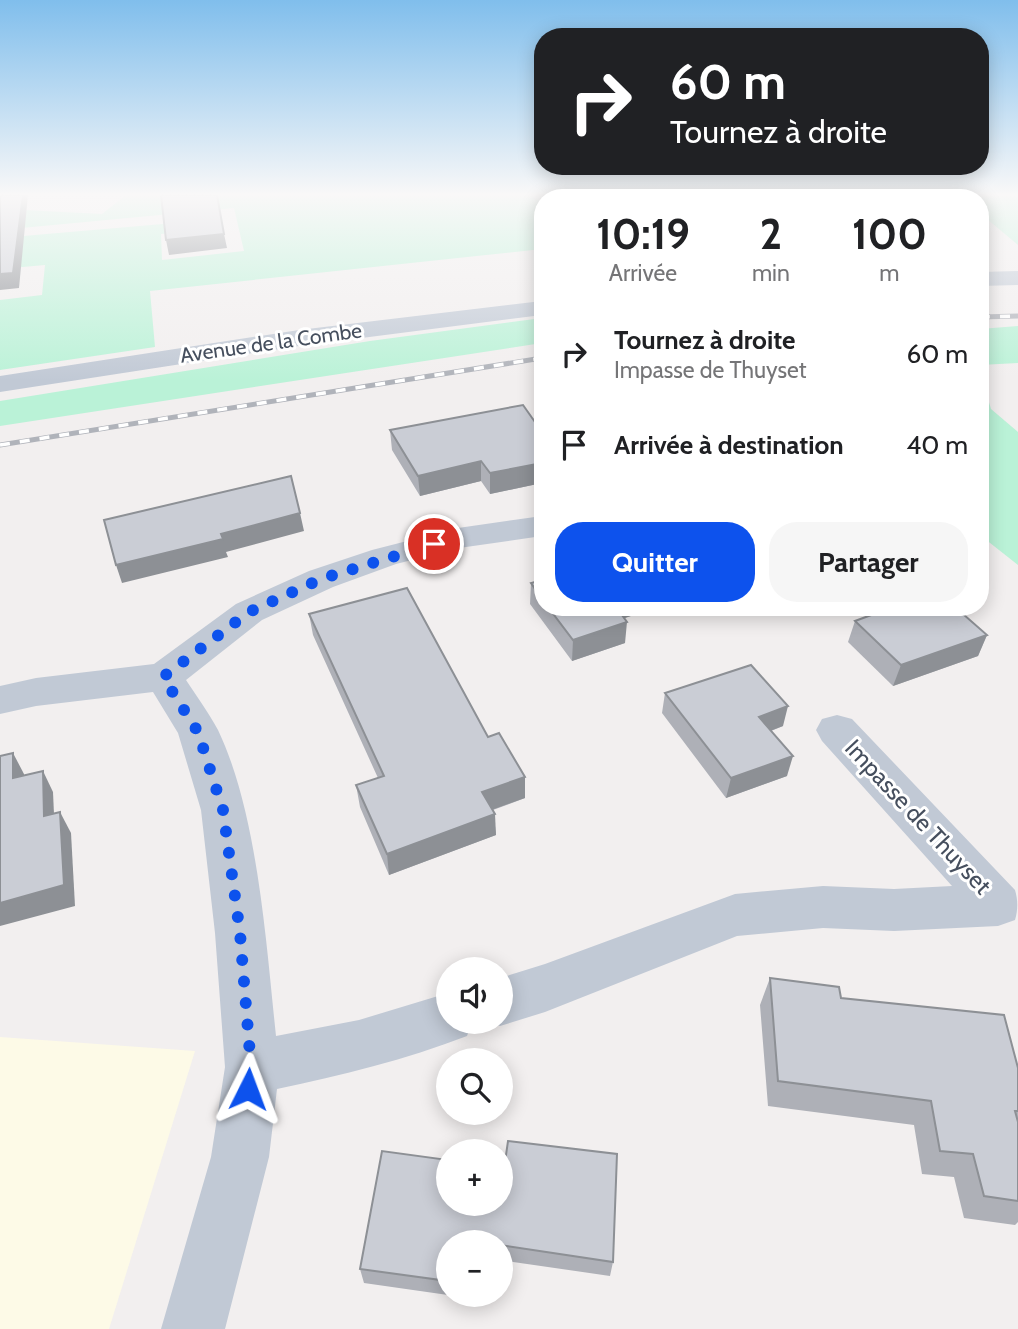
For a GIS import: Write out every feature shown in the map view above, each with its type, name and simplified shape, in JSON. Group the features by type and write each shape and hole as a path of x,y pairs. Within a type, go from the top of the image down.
{"street":[{"path":"989,279 1018,278"},
{"name":"Avenue de la Combe","path":"0,384 299,338 534,309"},
{"path":"0,700 36,692 163,677 249,612 321,579 384,557 458,538 534,527"},
{"path":"163,677 198,732 223,810 240,933 251,1067 240,1157 193,1329"},
{"name":"Impasse de Thuyset","path":"837,730 1008,915"},
{"name":"Impasse de Thuyset","path":"513,998 735,915 823,907 1008,915"},
{"path":"251,1067 359,1046 436,1022"}],"shaded area":[{"path":"0,1037 195,1051 109,1329 0,1329"}],"green space":[{"path":"0,257 162,257 162,260 189,257 467,257 150,291 155,347 0,370 0,300 42,295 45,265 0,269"},
{"path":"534,319 534,344 0,426 0,401 370,341"},
{"path":"1018,326 1018,363 989,365 989,328"},
{"path":"989,402 991,409 1018,432 1018,565 989,542"}],"building":[{"path":"0,257 15,257 13,273 0,274"},
{"path":"523,405 534,421 534,465 490,473 481,461 418,476 390,430"},
{"path":"291,476 300,513 221,534 223,539 116,565 104,520"},
{"path":"407,588 488,737 499,733 525,777 482,792 495,814 387,854 356,785 384,776 309,614"},
{"path":"555,616 623,616 627,622 573,640"},
{"path":"869,616 965,616 987,635 901,665 855,621"},
{"path":"751,665 788,706 759,717 793,756 731,778 665,693"},
{"path":"13,753 13,778 43,771 44,816 60,812 64,885 0,903 0,756"},
{"path":"770,978 839,987 841,998 1004,1015 1018,1068 1018,1111 1015,1111 1018,1122 1018,1201 984,1196 973,1154 940,1151 931,1101 778,1081"},
{"path":"513,1142 617,1154 613,1262 513,1247 513,1230 436,1230 436,1279 360,1269 382,1151 436,1158 436,1216 513,1216"}],"railway":[{"path":"989,317 1018,316"},
{"path":"0,445 534,359"}],"route":[{"path":"248,1089 251,1067 240,933 223,810 198,732 163,677 249,612 321,579 384,557 434,544"}]}
